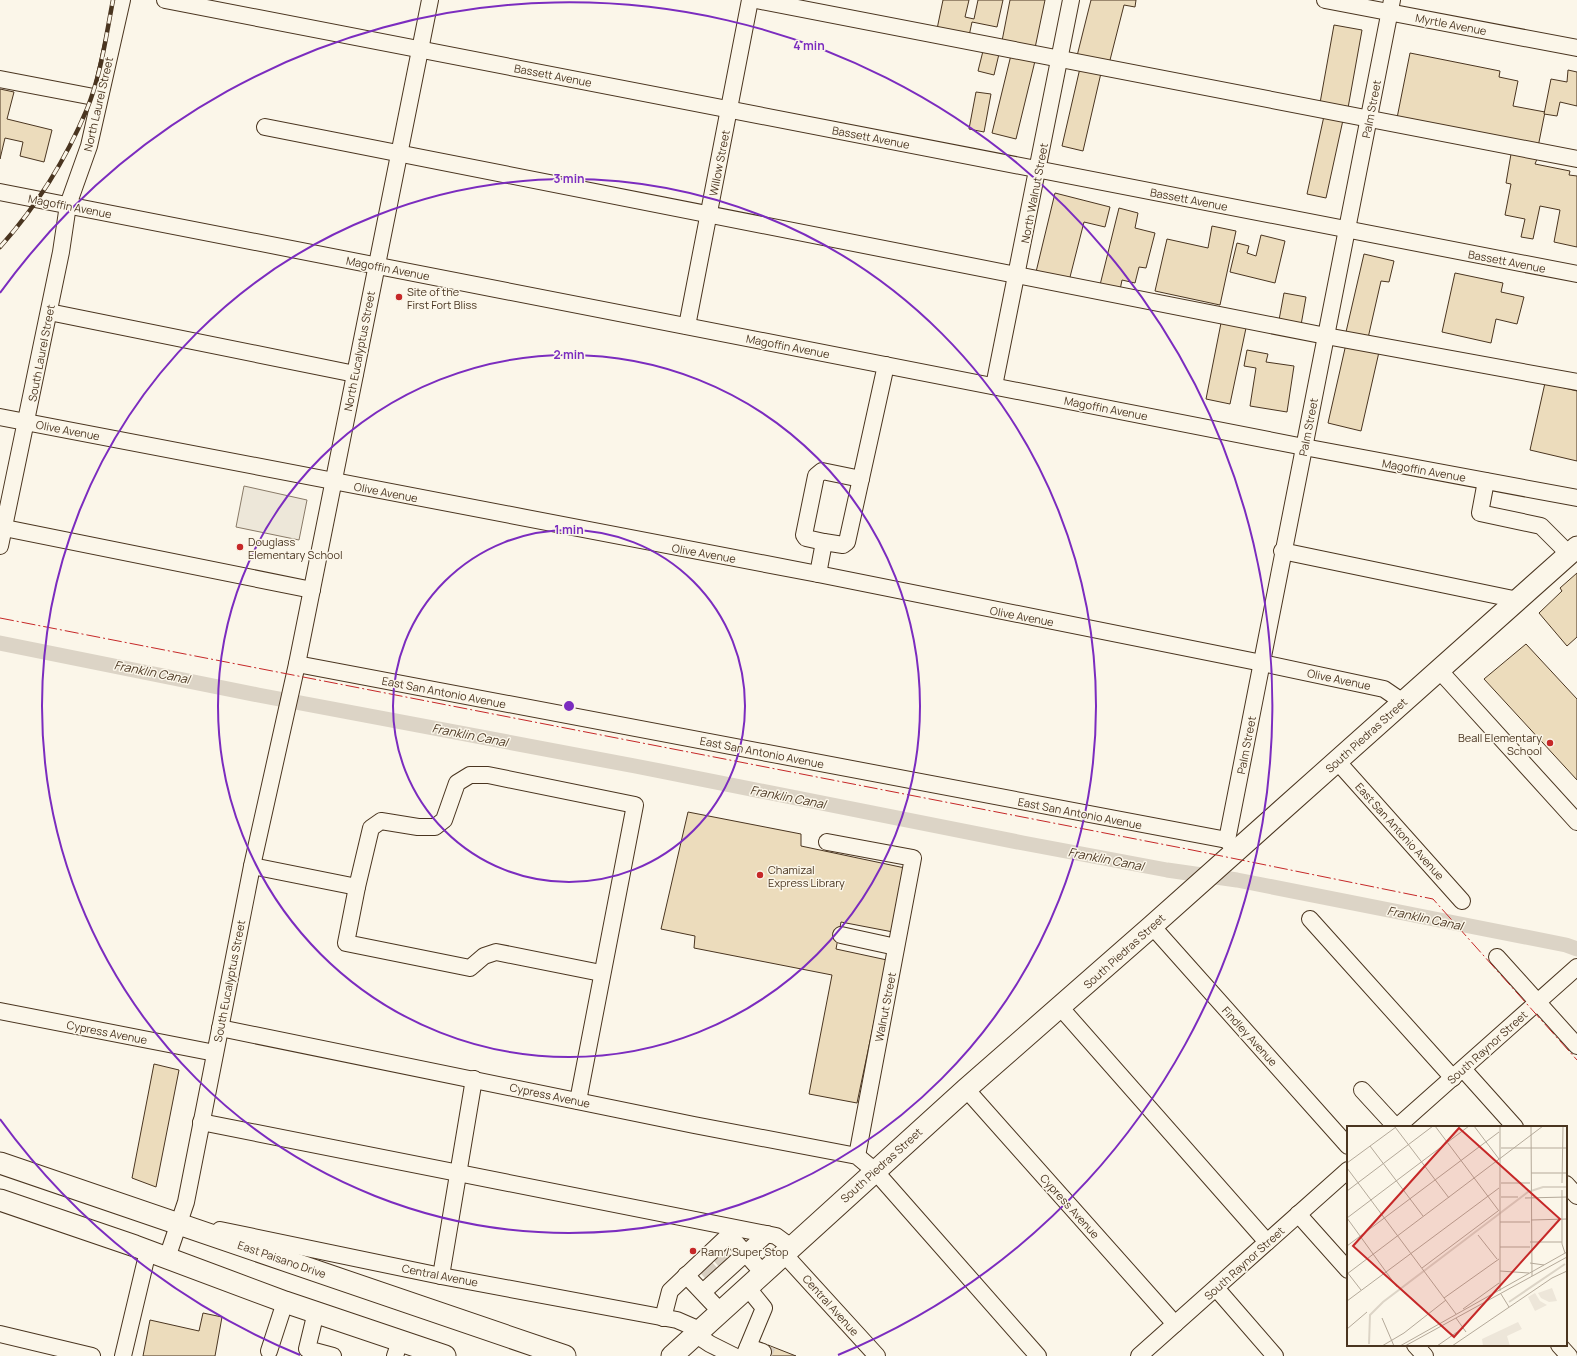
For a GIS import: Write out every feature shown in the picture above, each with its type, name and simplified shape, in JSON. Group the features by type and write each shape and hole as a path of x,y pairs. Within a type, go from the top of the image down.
{"main road":[{"name":"South Piedras Street","path":"672,1356 966,1089 1180,901 1228,852 1337,761 1573,550"},
{"name":"East Paisano Drive","path":"0,1162 565,1356"},
{"path":"0,1200 157,1255 284,1302 316,1312 398,1349 445,1356"}],"street":[{"name":"North Laurel Street","path":"68,205 88,146 122,0"},
{"name":"Bassett Avenue","path":"165,0 1577,274"},
{"name":"North Eucalyptus Street","path":"289,702 430,0"},
{"name":"Willow Street","path":"687,326 750,0"},
{"path":"756,0 1577,159"},
{"name":"North Walnut Street","path":"994,386 1018,274 1071,0"},
{"name":"Myrtle Avenue","path":"1325,0 1390,6 1577,48"},
{"name":"Palm Street","path":"1228,852 1282,551 1348,230 1390,6"},
{"path":"0,79 99,98"},
{"path":"265,127 708,215 1018,274 1326,336 1577,382"},
{"name":"Magoffin Avenue","path":"0,192 1304,447 1577,498"},
{"name":"South Laurel Street","path":"0,546 2,527 27,422 49,312 68,205"},
{"path":"49,312 355,374"},
{"path":"861,479 822,472 816,476 804,535 806,538 842,546 847,542 861,479 886,365"},
{"name":"Olive Avenue","path":"0,417 818,574 1262,663 1384,689 1403,702"},
{"path":"1486,481 1480,513 1542,526 1573,550"},
{"path":"2,527 312,590"},
{"path":"818,574 824,542"},
{"path":"1282,551 1518,600"},
{"name":"East San Antonio Avenue","path":"297,664 1228,852"},
{"path":"1439,670 1577,822"},
{"name":"South Eucalyptus Street","path":"123,1356 157,1255 179,1224 186,1202 252,866 289,702"},
{"name":"East San Antonio Avenue","path":"1337,761 1462,901"},
{"path":"578,1101 601,973 635,805 488,775 470,775 457,783 444,820 435,827 418,827 381,821 371,828 346,943 470,968 484,956 496,952 601,973"},
{"name":"Walnut Street","path":"827,842 913,858 857,1156"},
{"path":"252,866 357,887"},
{"path":"1310,919 1458,1073 1514,1126"},
{"name":"Findley Avenue","path":"1152,926 1347,1145"},
{"path":"841,935 896,947"},
{"path":"1497,957 1577,1046"},
{"name":"South Raynor Street","path":"1397,1126 1574,969"},
{"path":"1060,1007 1267,1242"},
{"name":"Cypress Avenue","path":"0,1011 215,1053"},
{"name":"Cypress Avenue","path":"220,1028 857,1156 875,1171 1038,1356"},
{"path":"441,1276 474,1079"},
{"name":"Cypress Avenue","path":"966,1089 1176,1324"},
{"path":"1362,1090 1395,1126"},
{"name":"Central Avenue","path":"201,1122 459,1173 730,1231 776,1236 877,1356"},
{"name":"South Raynor Street","path":"1139,1356 1347,1171"},
{"path":"1567,1185 1577,1196"},
{"path":"1298,1214 1347,1269"},
{"name":"Central Avenue","path":"179,1224 225,1231 441,1276 679,1321 734,1356"},
{"path":"730,1231 745,1253 762,1273"},
{"path":"663,1318 670,1291 686,1275 708,1270 721,1258 730,1231"},
{"path":"703,1292 708,1270 721,1258 745,1253 767,1234"},
{"path":"686,1275 720,1311"},
{"path":"747,1287 764,1308 752,1352"},
{"path":"1216,1288 1275,1356"},
{"path":"269,1351 284,1302"},
{"path":"316,1312 306,1352 333,1356"},
{"path":"0,1334 92,1356"},
{"path":"1416,1346 1425,1356"},
{"path":"1560,1346 1569,1356"}],"shaded area":[{"path":"244,486 307,500 299,540 236,527"}],"building":[{"path":"943,0 969,0 965,17 974,19 978,0 1003,0 997,27 972,22 969,36 937,29"},
{"path":"1010,0 1045,0 1035,48 1002,41"},
{"path":"1091,0 1136,0 1135,7 1124,5 1109,64 1077,56"},
{"path":"1334,25 1362,30 1348,108 1320,103"},
{"path":"983,51 999,54 994,75 978,71"},
{"path":"1410,53 1500,71 1499,77 1518,81 1513,106 1545,112 1538,147 1397,118"},
{"path":"1011,55 1035,61 1016,139 992,133"},
{"path":"1080,68 1101,73 1083,151 1062,146"},
{"path":"1568,70 1577,72 1577,106 1560,102 1557,116 1544,114 1551,79 1567,82"},
{"path":"0,89 14,92 7,119 52,130 44,162 20,156 23,142 5,138 0,159"},
{"path":"976,92 991,94 984,132 969,129"},
{"path":"1324,116 1343,120 1326,198 1307,194"},
{"path":"1511,154 1537,159 1535,164 1570,171 1569,175 1577,176 1577,247 1554,242 1560,210 1540,206 1533,239 1521,237 1525,219 1505,215 1511,184 1506,183"},
{"path":"1055,193 1110,207 1105,227 1084,222 1069,281 1036,272"},
{"path":"1119,208 1138,213 1135,228 1155,233 1146,268 1139,267 1135,283 1122,280 1120,290 1100,285"},
{"path":"1212,226 1236,231 1220,305 1155,291 1167,239 1208,248"},
{"path":"1261,235 1285,241 1275,283 1230,272 1237,243 1249,246 1247,253 1256,256"},
{"path":"1364,254 1394,261 1389,282 1381,281 1368,338 1346,332"},
{"path":"1455,273 1503,283 1501,292 1524,297 1517,324 1496,319 1491,343 1442,332"},
{"path":"1284,293 1306,297 1301,325 1279,320"},
{"path":"1221,323 1246,328 1230,404 1206,399"},
{"path":"1346,344 1379,352 1361,431 1328,423"},
{"path":"1247,350 1268,354 1266,362 1294,366 1287,412 1250,406 1256,368 1244,366"},
{"path":"1545,383 1577,391 1577,461 1530,450"},
{"path":"1577,573 1577,637 1567,646 1539,613 1562,591 1560,588"},
{"path":"1526,644 1577,699 1577,780 1484,679"},
{"path":"688,812 801,834 801,846 905,868 893,932 841,922 836,949 887,960 857,1103 809,1094 832,975 694,948 695,936 661,929"},
{"path":"154,1064 179,1070 156,1187 132,1178"},
{"path":"203,1313 222,1317 215,1356 143,1356 150,1320 199,1331"},
{"path":"768,1345 796,1356 764,1356"}],"waterway":[{"name":"Franklin Canal","path":"0,643 258,695 635,766 1023,843 1167,870 1237,880 1566,945 1577,949"}],"tunnel":[{"path":"717,1252 726,1263"},
{"path":"703,1264 712,1274"},
{"path":"763,1352 772,1356"}],"railway":[{"path":"0,247 38,199 60,164 79,128 96,83 103,55 113,0"}],"power":[{"path":"0,618 1192,850 1433,899 1577,1060"}],"place":[{"name":"Site of the First Fort Bliss","path":"399,297"},
{"name":"Douglass Elementary School","path":"240,547"},
{"name":"Beall Elementary School","path":"1550,743"},
{"name":"Chamizal Express Library","path":"760,875"},
{"name":"Ram / Super Stop","path":"693,1251"}]}
